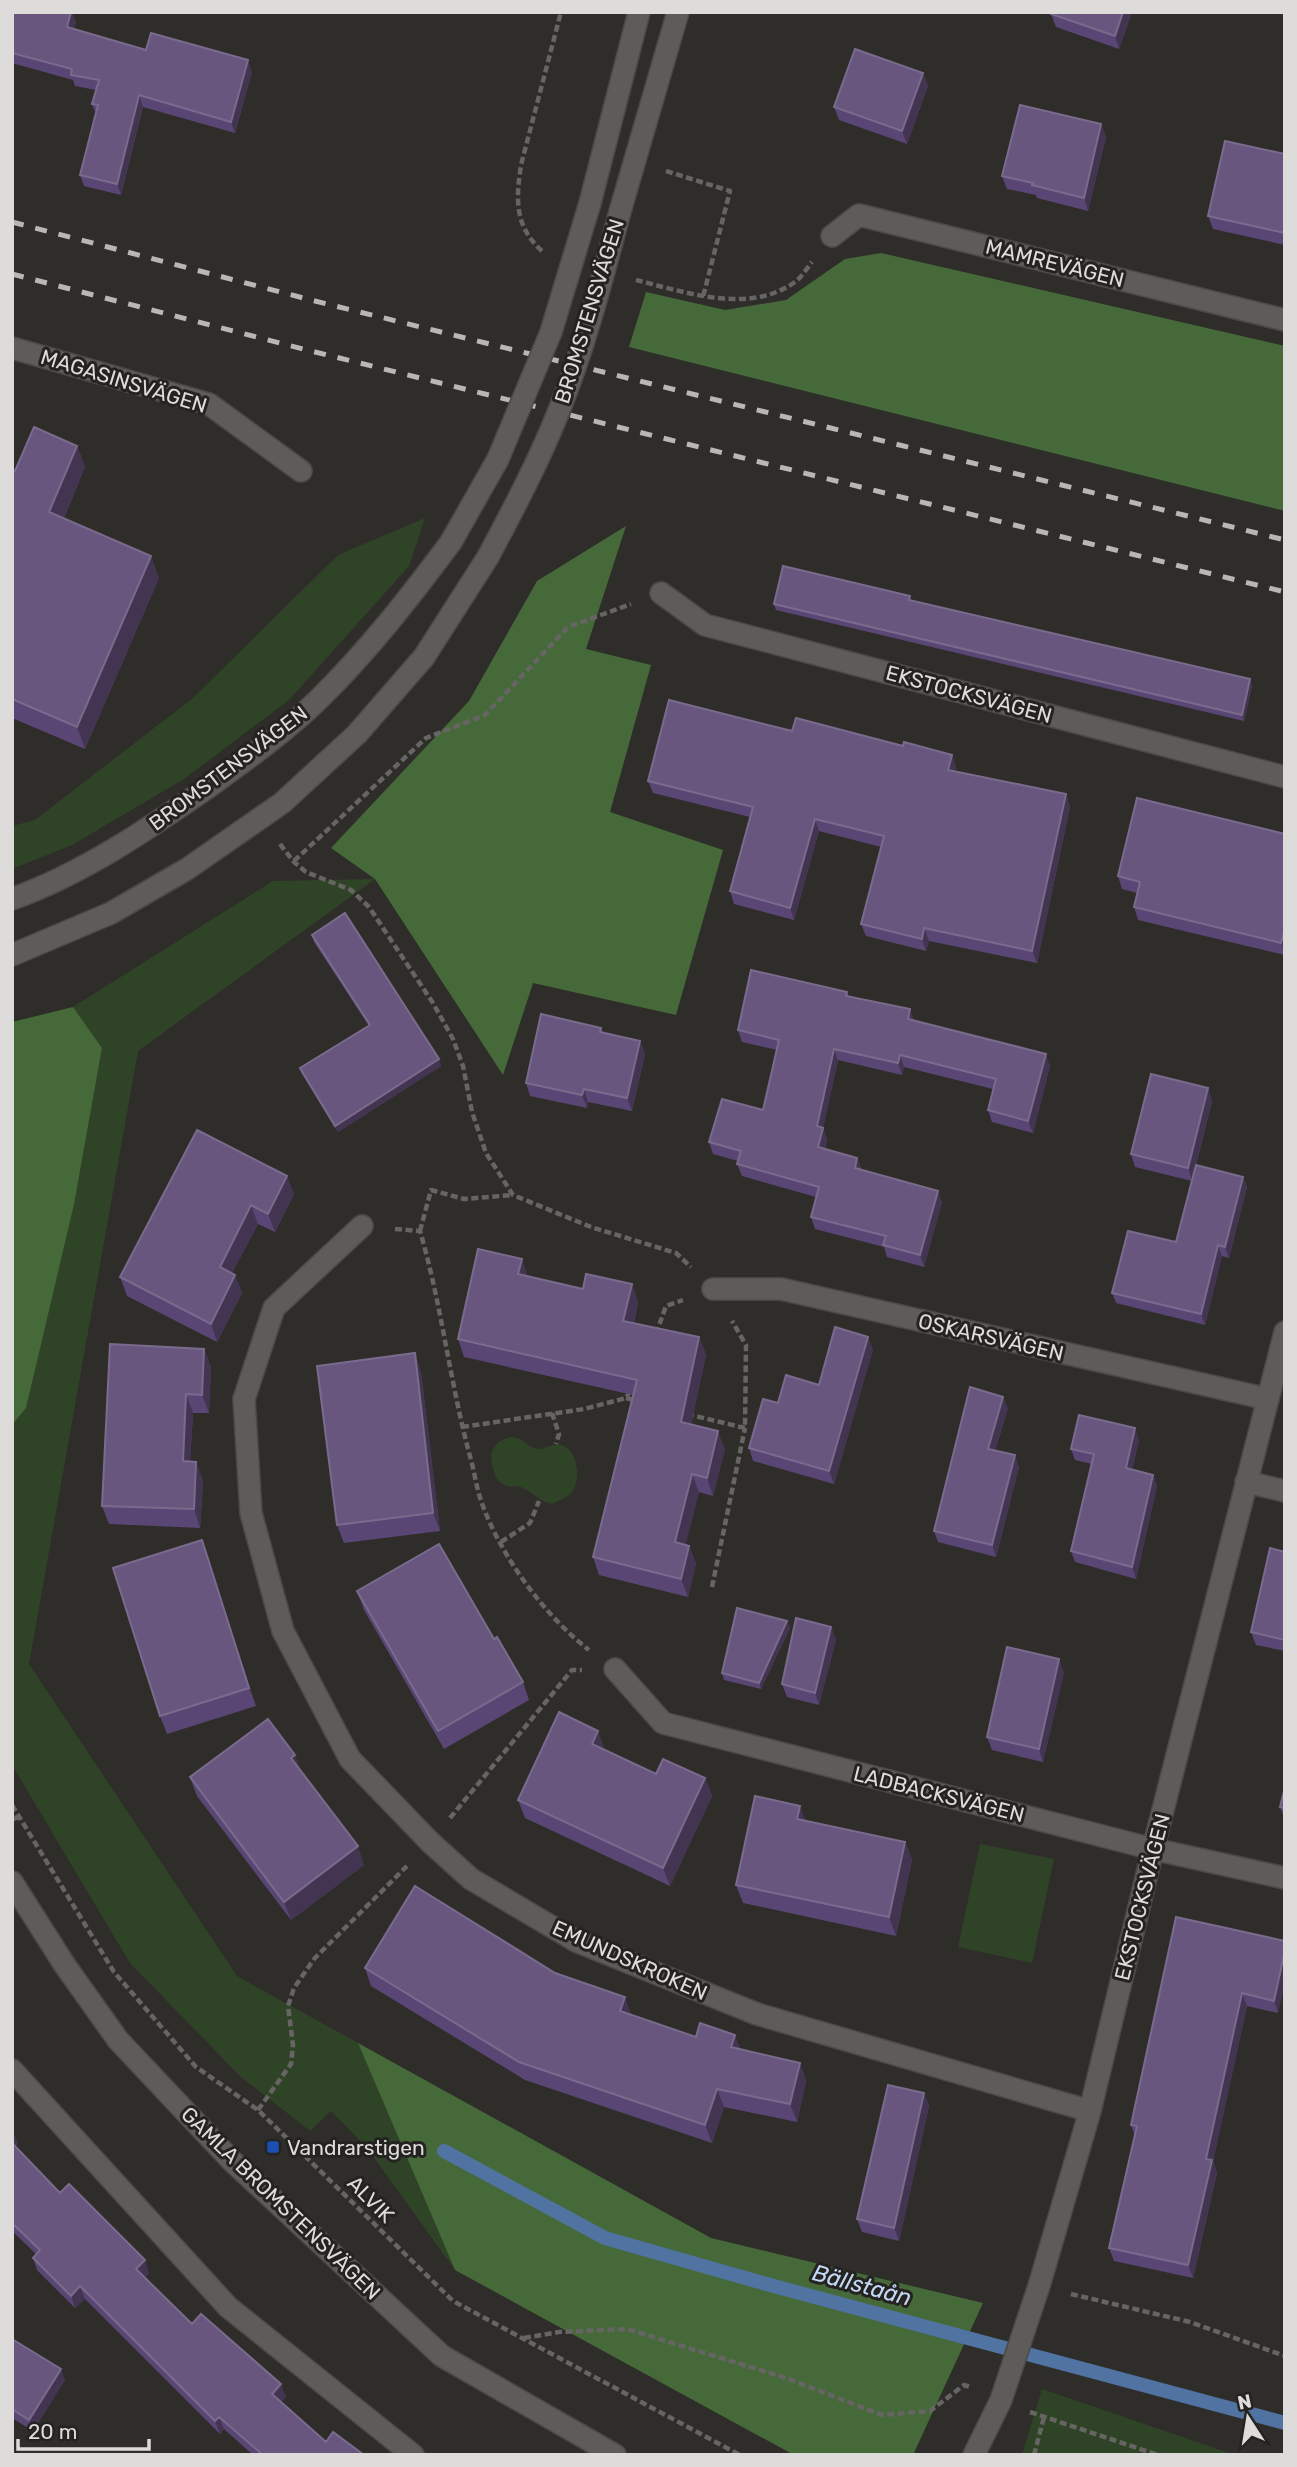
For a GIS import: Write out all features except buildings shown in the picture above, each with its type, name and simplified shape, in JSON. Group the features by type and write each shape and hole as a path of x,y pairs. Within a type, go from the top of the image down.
{"street":[{"name":"BROMSTENSVÄGEN","path":"12,899 44,888 147,830 251,757 317,701 398,614 451,542 498,459 551,332 590,203 639,12"},
{"name":"BROMSTENSVÄGEN","path":"12,955 111,913 187,869 282,803 357,734 424,657 488,557 526,488 560,408 586,335 678,12"},
{"name":"MAMREVÄGEN","path":"832,236 859,215 1285,320"},
{"name":"MAGASINSVÄGEN","path":"12,348 209,404 300,471"},
{"name":"EKSTOCKSVÄGEN","path":"661,593 705,625 1285,777"},
{"name":"EMUNDSKROKEN","path":"362,1227 274,1308 244,1399 251,1513 283,1631 349,1759 430,1842 471,1879 576,1941 757,2014 1090,2110"},
{"name":"OSKARSVÄGEN","path":"713,1289 781,1289 1268,1399"},
{"name":"EKSTOCKSVÄGEN","path":"974,2455 1001,2400 1039,2286 1090,2110 1153,1849 1285,1332"},
{"path":"1246,1482 1285,1491"},
{"name":"LADBACKSVÄGEN","path":"615,1669 663,1723 1153,1849 1285,1878"},
{"name":"GAMLA BROMSTENSVÄGEN","path":"12,1882 64,1964 118,2040 232,2161 442,2356 615,2455"},
{"path":"12,2070 229,2307 413,2455"}],"path":[{"path":"665,170 730,191 703,297"},
{"path":"294,862 426,738 485,715 568,627 661,593"},
{"path":"280,843 294,862 306,872 351,890 369,907 433,1003 453,1039 463,1066 472,1112 486,1153 513,1195"},
{"path":"615,1669 574,1638 521,1580 483,1507 462,1427 429,1260 420,1231 431,1190 464,1199 513,1195 591,1227 676,1253 713,1289 746,1345 744,1428 712,1587"},
{"path":"362,1227 420,1231"},
{"path":"653,1340 666,1306 713,1289"},
{"path":"626,1398 636,1382"},
{"path":"462,1427 584,1409 626,1398 639,1402"},
{"path":"679,1411 744,1428"},
{"path":"552,1413 559,1434 556,1444"},
{"path":"501,1542 530,1523 539,1501"},
{"path":"258,2110 291,2064 293,2045 288,2006 294,1988 314,1959 430,1842 572,1670 615,1669"},
{"name":"ALVIK","path":"12,1805 114,1972 196,2067 258,2110 453,2301 740,2455"},
{"path":"12,1820 19,1816"},
{"path":"1039,2286 1190,2322 1285,2356"},
{"path":"523,2339 559,2332 627,2329 786,2378 882,2415 930,2411 964,2385 1044,2417 1158,2455"},
{"path":"1034,2455 1044,2417"}],"green space":[{"path":"881,253 1285,346 1285,511 629,347 646,292 725,310 786,300 845,259"},
{"path":"425,518 409,566 289,700 184,779 72,845 12,869 12,826 35,820 193,698 338,555"},
{"path":"626,526 586,649 651,665 610,812 723,850 676,1015 533,983 503,1075 375,879 331,848 469,701 537,581"},
{"path":"375,879 138,1051 29,1664 237,1976 358,2043 455,2270 367,2148 331,2111 310,2131 240,2076 130,1963 12,1765 12,1425 26,1408 73,1204 102,1049 73,1007 273,881"},
{"path":"73,1007 102,1048 74,1204 26,1408 12,1425 12,1022"},
{"path":"510,1437 538,1449 557,1444 567,1448 575,1459 577,1474 571,1493 552,1504 521,1487 502,1484 494,1472 491,1453 498,1442"},
{"path":"980,1844 1054,1859 1032,1963 958,1947"},
{"path":"358,2043 711,2238 983,2303 913,2455 794,2455 455,2270"},
{"path":"1042,2389 1235,2455 1022,2455"}],"waterway":[{"name":"Bällstaån","path":"444,2151 605,2238 1285,2423"}],"railway":[{"path":"12,222 311,300 1285,540"},
{"path":"12,274 303,349 1285,592"}],"place":[{"name":"Vandrarstigen","path":"273,2147"}]}
